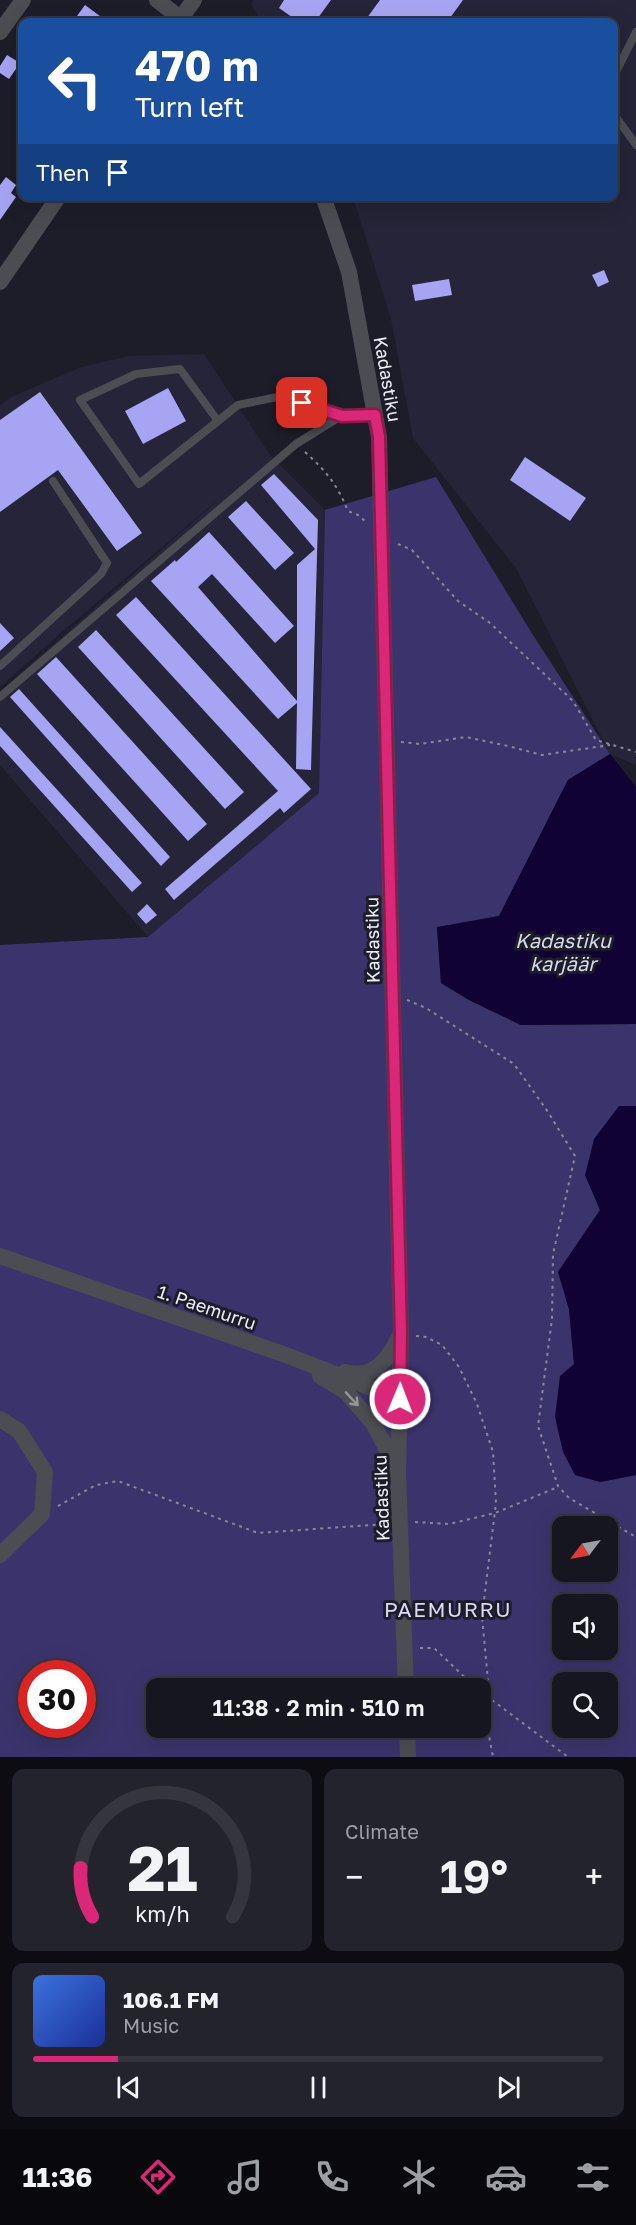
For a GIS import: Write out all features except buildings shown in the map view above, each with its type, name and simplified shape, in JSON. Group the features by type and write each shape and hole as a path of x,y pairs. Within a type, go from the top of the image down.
{"street":[{"path":"0,32 23,0"},
{"path":"157,0 178,18"},
{"path":"184,18 194,0"},
{"path":"0,282 55,201"},
{"name":"Kadastiku","path":"325,201 349,273 379,437 401,1334 398,1473 406,1678"},
{"name":"1. Paemurru","path":"0,1256 286,1355 400,1399"},
{"path":"286,1355 355,1375 366,1373 375,1370 390,1356 401,1334"},
{"path":"286,1355 346,1392 373,1423 398,1473"},
{"path":"0,1419 19,1431 45,1472 42,1514 0,1555"},
{"path":"407,1738 408,1757"}],"lane":[{"path":"618,68 636,32"},
{"path":"618,120 636,145"},
{"path":"218,421 180,369 136,374 80,399 139,484 218,421 238,405 282,396 342,416 375,415"},
{"path":"0,697 296,444 342,416"},
{"path":"0,666 101,574 107,563 53,481"}],"path":[{"path":"296,444 323,468 338,486 348,511 358,515 382,537 412,550 458,601 490,623 573,701 596,740 636,752"},
{"path":"387,740 420,744 466,737 542,755 613,744"},
{"path":"393,995 426,1008 514,1064 548,1112 575,1156 553,1254 552,1319 538,1426 558,1486 569,1498 636,1536"},
{"path":"401,1334 426,1337 442,1345 459,1367 477,1404 493,1452 496,1477 495,1513 482,1616 488,1678"},
{"path":"42,1514 96,1485 118,1481 258,1533 401,1523 449,1524 495,1513 558,1486"},
{"path":"405,1648 434,1648 466,1678"},
{"path":"491,1699 568,1757"},
{"path":"489,1738 493,1757"}],"shaded area":[{"path":"254,0 636,0 636,765 610,754 516,568 413,438 391,319 354,201 618,201 618,18 259,18 251,4"},
{"path":"204,354 270,455 325,510 319,793 148,937 0,765 0,691 233,487 0,687 0,405 11,397 81,367 129,356"},
{"path":"436,477 531,632 610,754 568,780 499,916 437,928 441,983 469,1000 521,1025 636,1024 636,1106 619,1106 585,1175 600,1210 558,1272 569,1309 574,1364 600,1482 636,1475 636,1757 0,1757 0,945 148,937 319,793 325,510"}],"water":[{"name":"Kadastiku karjäär","path":"610,754 636,787 636,1024 521,1025 469,1000 441,983 437,927 499,916 568,780"},
{"path":"619,1106 636,1106 636,1475 600,1482 575,1475 563,1452 555,1417 560,1376 574,1364 569,1309 558,1272 600,1210 585,1175 594,1139"}],"district":[{"name":"PAEMURRU","path":"448,1609"}],"route":[{"path":"302,403 342,416 375,415 379,437 401,1334 400,1399"}]}
